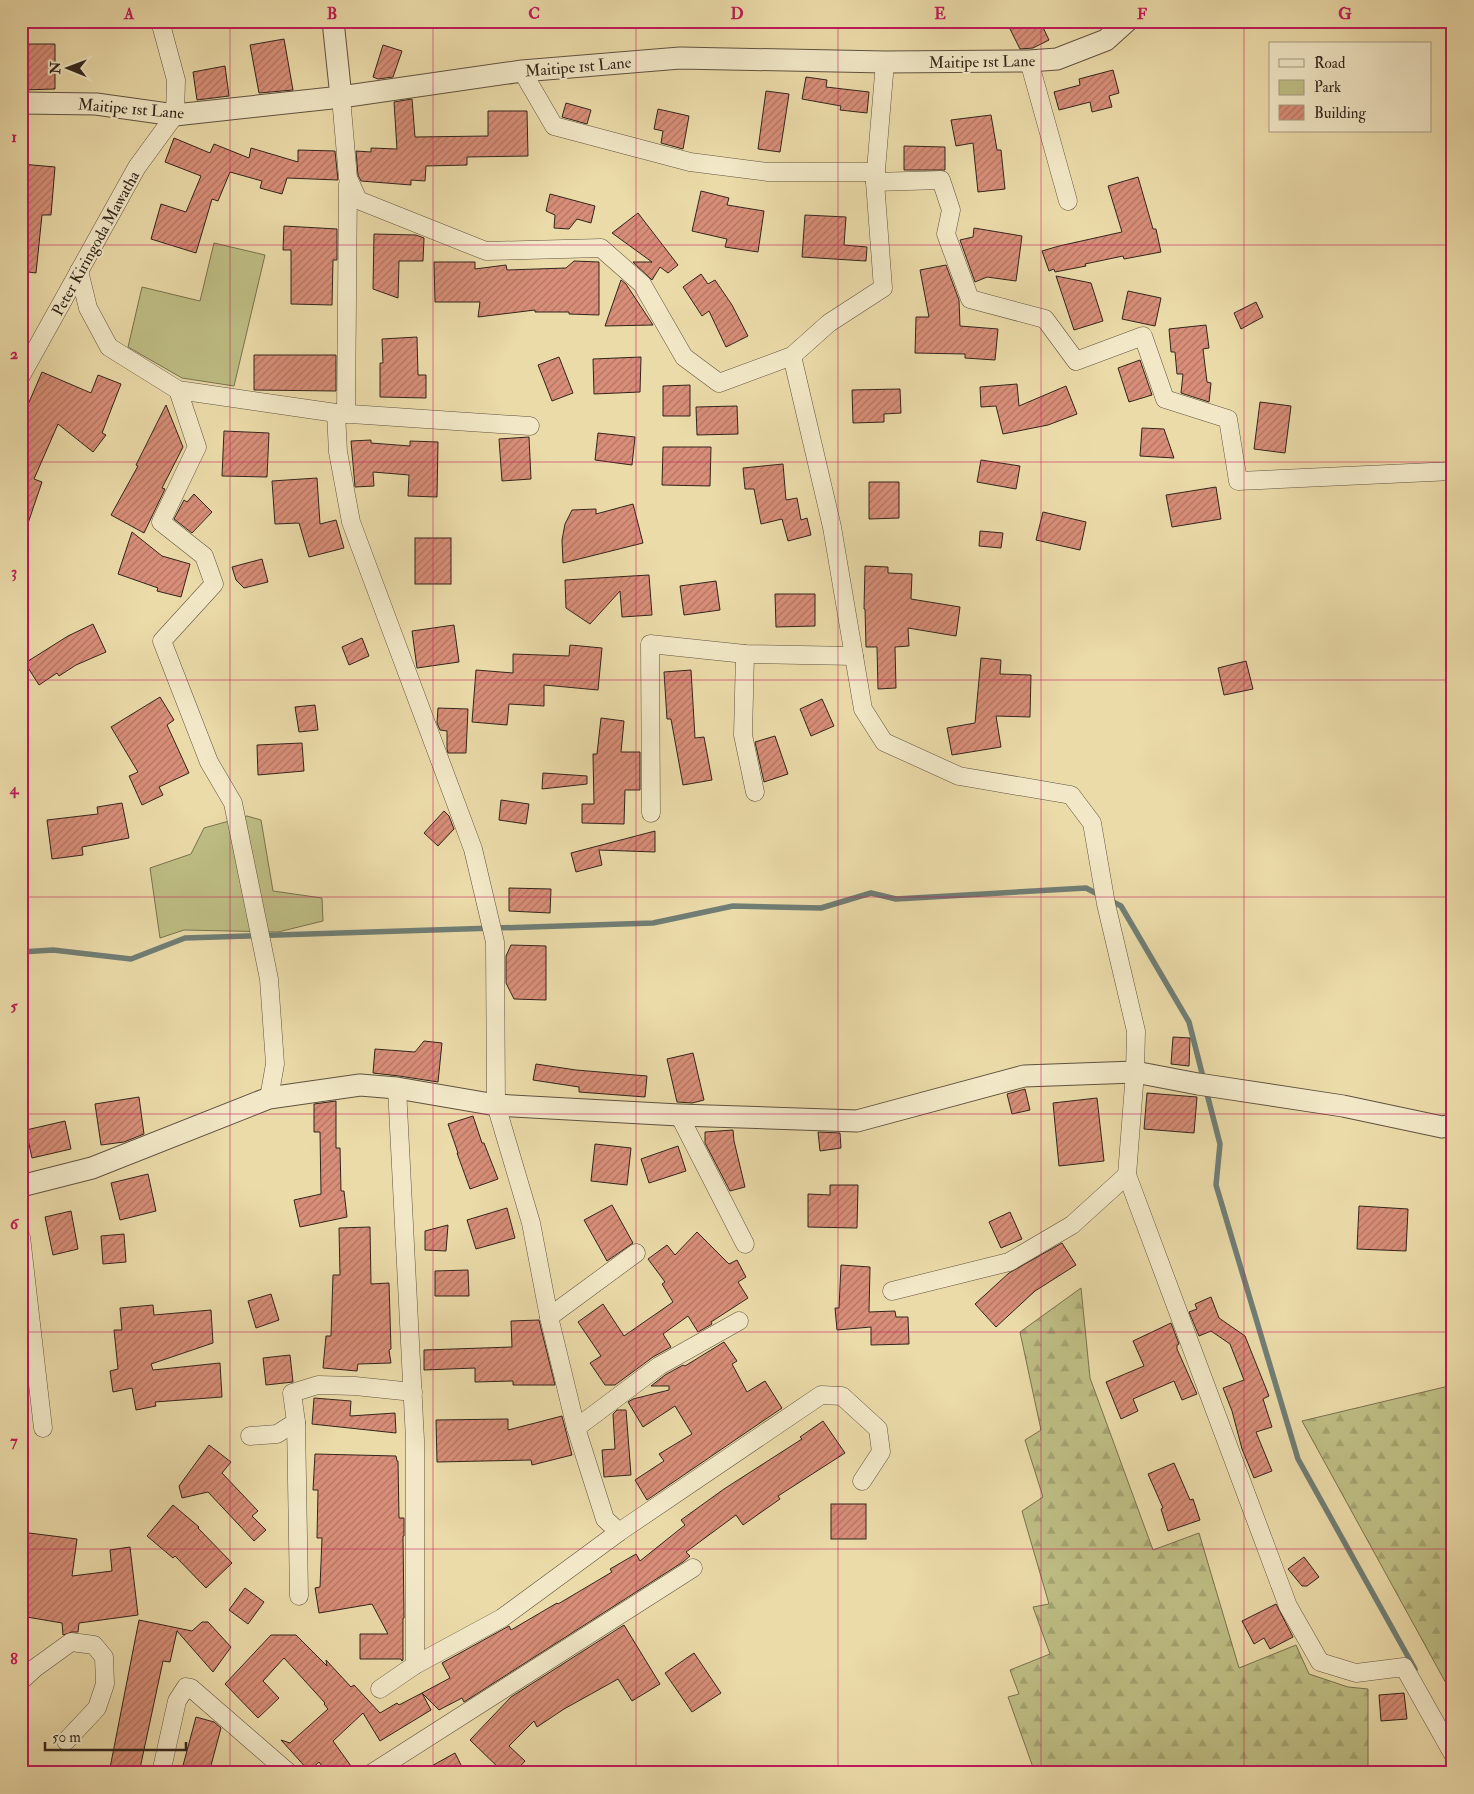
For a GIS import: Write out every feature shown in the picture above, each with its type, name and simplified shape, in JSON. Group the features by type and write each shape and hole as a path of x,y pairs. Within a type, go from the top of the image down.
{"street":[{"path":"160,21 176,80 175,115"},
{"path":"333,21 348,178 341,413 338,452 351,522 474,849 495,942 496,1105 531,1223 549,1317 576,1428 605,1519 619,1532"},
{"name":"Maitipe 1st Lane","path":"21,103 96,104 175,115 341,97 522,71 680,58 885,62 1029,61 1056,59 1106,40 1127,21"},
{"path":"1029,61 1068,201"},
{"path":"348,178 358,200 486,251 601,248 642,284 684,357 719,383 792,356 829,323 883,288 875,177 885,62"},
{"path":"522,71 554,126 690,162 768,172 941,180 950,210 946,234 970,299 1044,319 1076,361 1143,336 1165,399 1228,419 1238,481 1453,471"},
{"name":"Peter Kiringoda Mawatha","path":"21,376 136,166 175,115"},
{"path":"79,271 88,308 109,347 178,390 341,413 530,426"},
{"path":"792,356 832,527 863,709 884,742 959,776 1070,795 1092,824 1104,897 1136,1031 1135,1072 1127,1175 1288,1606 1320,1662 1356,1673 1404,1667 1453,1754"},
{"path":"178,390 197,447 161,522 204,556 214,584 162,641 209,762 234,802 269,980 274,1064 269,1098"},
{"path":"652,813 650,644 745,654 854,656"},
{"path":"745,654 743,735 755,792"},
{"path":"21,1186 92,1168 269,1098 360,1086 397,1088 496,1105 679,1115 857,1121 1024,1076 1135,1072 1343,1106 1442,1127 1453,1125"},
{"path":"397,1088 415,1440 415,1665"},
{"path":"679,1115 744,1244"},
{"path":"892,1291 1009,1262 1072,1226 1127,1175"},
{"path":"21,1237 43,1428"},
{"path":"549,1317 636,1254"},
{"path":"576,1428 659,1366 739,1321"},
{"path":"299,1596 296,1422 292,1394 318,1386 355,1386 413,1392"},
{"path":"380,1689 415,1665 502,1618 619,1532 821,1395 842,1396 878,1429 881,1452 862,1481"},
{"path":"250,1436 277,1434 296,1422"},
{"path":"372,1773 693,1568"},
{"path":"21,1681 35,1668 71,1642 94,1645 104,1657 105,1684 96,1708 66,1741"},
{"path":"161,1773 177,1701 186,1687 191,1688 289,1773"}],"green space":[{"path":"214,243 265,255 234,386 182,378 128,347 142,287 200,301"},
{"path":"247,816 261,820 273,891 322,898 323,921 278,932 184,930 160,938 150,868 191,854 204,828"},
{"path":"1081,1288 1090,1378 1153,1550 1199,1533 1239,1668 1296,1645 1309,1674 1348,1687 1368,1689 1368,1771 1345,1773 1035,1773 1008,1697 1019,1694 1010,1670 1050,1654 1033,1607 1049,1604 1022,1511 1043,1497 1025,1440 1041,1430 1020,1332"},
{"path":"1453,1385 1453,1696 1302,1421"}],"building":[{"path":"1006,21 1040,21 1049,40 1033,48 1020,49"},
{"path":"284,39 293,90 259,93 250,45"},
{"path":"21,44 55,44 55,89 21,90"},
{"path":"383,45 402,51 393,77 378,79 373,77"},
{"path":"225,66 229,96 197,100 193,72"},
{"path":"1113,70 1119,93 1109,96 1112,107 1092,112 1090,102 1059,110 1054,92 1080,85 1079,79"},
{"path":"806,77 827,80 826,87 869,92 867,113 840,110 841,106 802,99"},
{"path":"766,91 789,94 780,152 758,149"},
{"path":"412,99 415,137 488,136 488,111 527,111 528,156 467,157 467,165 426,166 425,181 411,180 411,185 361,181 358,175 356,151 371,152 371,148 397,149 394,102"},
{"path":"566,103 591,110 587,124 562,117"},
{"path":"658,109 689,116 683,149 661,143 663,131 654,129"},
{"path":"991,115 997,150 1001,150 1005,189 978,192 973,143 956,146 951,120"},
{"path":"174,138 210,153 214,144 249,158 251,148 298,162 298,150 335,151 338,180 287,178 282,194 260,188 262,181 230,172 218,201 212,199 196,253 151,239 161,204 186,212 201,176 165,162"},
{"path":"904,146 945,147 945,170 904,170"},
{"path":"21,164 55,167 51,215 42,215 36,273 21,271"},
{"path":"1138,177 1153,229 1156,229 1161,252 1124,259 1123,256 1085,264 1086,266 1055,272 1054,269 1049,271 1042,251 1122,232 1108,186"},
{"path":"701,191 729,198 727,205 764,211 758,252 725,247 727,239 692,231"},
{"path":"550,194 595,206 591,223 577,219 569,229 554,228 555,215 546,211"},
{"path":"638,213 678,265 668,273 660,267 652,280 633,262 652,262 612,233"},
{"path":"805,215 846,217 844,245 867,247 866,261 802,257"},
{"path":"284,226 337,229 337,260 333,260 332,305 291,304 291,250 283,250"},
{"path":"974,228 1022,236 1016,281 987,277 975,282 960,240 973,237"},
{"path":"374,234 416,235 424,238 423,261 399,261 398,298 373,289"},
{"path":"574,261 599,262 599,315 569,314 569,312 535,312 535,310 478,317 480,302 435,302 434,262 475,262 475,269 506,265 507,270 566,268"},
{"path":"946,265 959,300 960,326 998,329 995,360 965,358 965,354 915,353 916,317 929,317 920,270"},
{"path":"701,274 708,284 715,280 732,305 748,336 726,347 709,311 702,316 683,287"},
{"path":"1056,276 1091,283 1103,321 1074,330"},
{"path":"621,280 626,284 653,325 605,326"},
{"path":"1128,291 1161,298 1155,326 1122,319"},
{"path":"1256,302 1263,317 1241,329 1234,313"},
{"path":"1206,325 1209,348 1203,349 1207,382 1211,383 1209,402 1181,393 1183,374 1177,374 1175,352 1171,352 1169,329"},
{"path":"417,337 418,375 426,375 426,398 380,397 380,363 383,363 382,339"},
{"path":"254,355 336,355 336,391 254,390"},
{"path":"559,357 573,393 552,401 538,365"},
{"path":"641,357 640,392 594,394 593,359"},
{"path":"1140,360 1152,395 1129,402 1118,368"},
{"path":"42,372 91,393 98,375 121,384 102,433 106,435 93,452 58,424 34,479 42,482 24,535 21,535 21,421"},
{"path":"1017,384 1019,406 1066,386 1077,414 1048,425 1003,434 996,406 981,407 980,387"},
{"path":"690,385 690,416 663,416 663,386"},
{"path":"900,389 901,413 884,414 884,422 853,423 852,390"},
{"path":"1260,402 1291,406 1285,453 1254,449"},
{"path":"166,405 183,447 162,488 165,489 144,533 111,515 138,466 136,465"},
{"path":"737,406 738,434 697,435 696,407"},
{"path":"1142,428 1164,429 1174,458 1140,456"},
{"path":"224,431 269,433 267,477 222,476"},
{"path":"598,433 635,437 632,465 595,460"},
{"path":"529,437 531,479 502,481 499,439"},
{"path":"371,440 371,443 410,446 410,441 438,442 437,497 408,496 409,475 373,472 374,486 355,487 351,441"},
{"path":"663,447 711,447 710,486 662,485"},
{"path":"981,460 1020,466 1016,489 977,482"},
{"path":"783,464 786,500 797,498 801,520 807,518 811,535 788,541 782,519 761,524 754,489 745,489 743,468"},
{"path":"317,478 320,524 336,520 344,548 309,557 299,523 275,524 272,481"},
{"path":"869,482 899,482 899,518 869,519"},
{"path":"1216,487 1221,519 1172,527 1166,495"},
{"path":"194,494 212,512 192,533 174,519 184,500 187,502"},
{"path":"633,504 643,543 563,563 562,540 565,524 572,510 596,509 596,514"},
{"path":"1043,512 1086,522 1080,550 1036,540"},
{"path":"980,531 1003,533 1001,548 979,546"},
{"path":"132,532 162,556 190,564 181,597 157,591 158,588 118,574"},
{"path":"415,538 451,538 451,584 415,584"},
{"path":"262,559 268,582 244,588 236,580 232,567"},
{"path":"865,566 888,567 888,573 912,574 911,599 960,607 956,636 908,628 909,646 895,647 896,688 878,689 877,647 866,647 864,609"},
{"path":"649,575 652,615 622,617 620,591 590,624 566,608 565,580"},
{"path":"716,581 720,610 684,615 680,586"},
{"path":"775,594 815,594 815,626 776,627"},
{"path":"93,624 106,652 76,665 59,676 57,673 39,685 25,663 68,636"},
{"path":"454,625 459,662 417,668 412,631"},
{"path":"362,638 369,656 349,665 342,647"},
{"path":"570,645 602,648 598,690 544,685 544,706 509,704 507,725 472,722 476,670 513,673 513,654 569,656"},
{"path":"981,658 1001,660 1000,674 1031,675 1030,717 996,716 1001,747 952,755 947,728 975,723"},
{"path":"1246,661 1253,689 1224,695 1218,668"},
{"path":"691,670 695,738 704,737 712,780 683,785 671,719 667,719 664,672"},
{"path":"160,697 174,720 167,725 189,773 159,787 163,795 142,805 129,776 138,772 111,727"},
{"path":"822,699 834,726 811,736 800,709"},
{"path":"315,705 318,730 299,732 295,707"},
{"path":"438,708 468,709 466,753 448,753 447,731 440,730 437,723"},
{"path":"601,718 624,721 621,752 640,752 640,790 625,790 624,824 582,823 582,804 594,804 593,754 597,754"},
{"path":"775,736 788,774 764,782 755,742"},
{"path":"302,743 304,771 258,775 257,745"},
{"path":"543,773 587,776 587,784 542,789"},
{"path":"501,800 529,804 526,824 499,820"},
{"path":"122,803 129,838 82,847 83,855 52,859 47,820 98,814 97,807"},
{"path":"444,811 449,816 454,829 438,846 424,833"},
{"path":"655,831 655,852 599,850 602,865 576,872 571,853"},
{"path":"509,888 551,889 550,913 509,911"},
{"path":"511,945 546,946 546,1000 514,999 506,983 506,956"},
{"path":"1173,1037 1190,1038 1189,1066 1171,1064"},
{"path":"424,1041 442,1043 438,1082 373,1073 375,1049 415,1052"},
{"path":"693,1053 704,1100 692,1103 677,1102 667,1059"},
{"path":"536,1064 576,1070 647,1076 645,1097 579,1092 579,1087 533,1080"},
{"path":"1025,1089 1030,1110 1012,1114 1007,1094"},
{"path":"1147,1093 1197,1097 1194,1133 1144,1129"},
{"path":"139,1097 144,1134 124,1142 101,1145 95,1104"},
{"path":"1097,1098 1104,1161 1059,1166 1053,1103"},
{"path":"336,1101 336,1148 340,1148 341,1191 344,1191 347,1217 300,1227 294,1200 321,1194 320,1132 314,1132 314,1104"},
{"path":"473,1116 482,1143 484,1143 498,1179 470,1189 448,1124"},
{"path":"65,1121 71,1149 32,1158 26,1130"},
{"path":"733,1130 745,1187 730,1191 705,1143 705,1132"},
{"path":"818,1132 840,1133 841,1148 820,1151"},
{"path":"595,1144 631,1148 627,1185 591,1181"},
{"path":"678,1146 686,1171 649,1183 641,1159"},
{"path":"148,1174 156,1211 120,1220 111,1183"},
{"path":"830,1185 858,1185 857,1228 808,1227 808,1194 830,1195"},
{"path":"612,1205 633,1243 607,1261 584,1220"},
{"path":"1359,1206 1408,1209 1406,1251 1357,1249"},
{"path":"507,1208 515,1238 476,1249 467,1220"},
{"path":"71,1211 78,1249 53,1255 45,1217"},
{"path":"1010,1212 1022,1239 1001,1248 989,1222"},
{"path":"448,1225 446,1251 425,1250 425,1231"},
{"path":"370,1227 371,1284 389,1283 391,1349 389,1350 391,1363 358,1364 357,1371 323,1368 326,1336 331,1336 333,1275 340,1275 339,1228"},
{"path":"697,1232 729,1264 737,1260 746,1277 738,1282 748,1298 698,1332 688,1316 663,1334 671,1347 653,1357 615,1385 605,1385 590,1363 601,1356 578,1322 603,1304 624,1336 673,1302 662,1284 665,1282 648,1259 667,1245 675,1255"},
{"path":"124,1234 126,1262 103,1264 101,1236"},
{"path":"1062,1243 1076,1265 1035,1291 996,1327 975,1304 1009,1273"},
{"path":"841,1265 870,1267 869,1312 895,1311 896,1317 908,1317 909,1344 871,1345 871,1327 837,1330 835,1308 839,1308"},
{"path":"468,1270 469,1296 435,1296 435,1271"},
{"path":"271,1294 279,1320 256,1328 248,1301"},
{"path":"1211,1297 1219,1318 1245,1336 1269,1396 1263,1399 1272,1427 1256,1432 1272,1471 1254,1478 1242,1449 1232,1411 1223,1388 1244,1380 1230,1344 1211,1331 1199,1336 1189,1312 1197,1309 1195,1304"},
{"path":"153,1305 154,1315 211,1310 213,1343 151,1364 153,1370 220,1363 222,1397 155,1402 156,1406 136,1410 132,1388 113,1392 110,1371 118,1369 114,1330 122,1330 120,1308"},
{"path":"539,1320 555,1385 513,1385 513,1381 475,1382 475,1368 424,1370 424,1350 512,1347 511,1321"},
{"path":"1171,1323 1179,1344 1177,1349 1197,1394 1182,1400 1174,1381 1133,1399 1138,1411 1121,1419 1106,1382 1144,1366 1133,1341"},
{"path":"724,1342 737,1361 732,1364 747,1392 765,1381 782,1408 647,1500 635,1480 664,1461 659,1454 692,1434 675,1406 643,1427 628,1402 669,1390 669,1386 651,1386 665,1375 683,1365 685,1366"},
{"path":"290,1355 293,1382 266,1385 263,1358"},
{"path":"314,1398 351,1401 350,1416 395,1413 396,1433 312,1424"},
{"path":"617,1410 626,1410 631,1475 604,1477 602,1450 615,1449 613,1414"},
{"path":"562,1416 572,1455 532,1465 531,1460 437,1462 436,1420 508,1419 508,1430"},
{"path":"823,1421 845,1453 778,1496 780,1499 743,1525 736,1515 686,1552 690,1556 683,1562 464,1702 462,1698 439,1710 422,1693 450,1678 442,1663 509,1626 511,1630 558,1604 612,1572 610,1569 636,1554 640,1561 685,1525 681,1520 724,1489 802,1439 800,1437"},
{"path":"209,1445 231,1462 222,1473 258,1511 252,1516 266,1530 254,1541 208,1492 182,1498 179,1486"},
{"path":"315,1454 396,1456 398,1461 399,1518 404,1518 402,1661 401,1659 360,1659 360,1634 388,1634 372,1604 319,1613 315,1588 320,1587 322,1538 317,1538 318,1490 313,1490"},
{"path":"1174,1463 1190,1500 1193,1499 1200,1520 1168,1531 1161,1509 1163,1508 1148,1474"},
{"path":"831,1504 866,1504 866,1539 831,1539"},
{"path":"173,1505 199,1527 232,1563 206,1588 175,1556 173,1558 147,1536"},
{"path":"21,1532 77,1539 72,1576 112,1571 110,1550 130,1547 138,1615 79,1623 78,1632 63,1635 62,1623 21,1616"},
{"path":"1304,1557 1319,1577 1307,1586 1302,1586 1288,1569"},
{"path":"245,1588 264,1602 248,1624 229,1610"},
{"path":"1276,1604 1293,1637 1270,1649 1264,1638 1254,1644 1242,1621"},
{"path":"139,1620 192,1631 202,1622 208,1622 231,1647 213,1672 177,1631 170,1662 163,1661 139,1773 109,1773"},
{"path":"624,1625 660,1684 632,1701 618,1679 564,1709 537,1727 534,1721 509,1746 525,1761 514,1773 504,1773 470,1740 511,1697"},
{"path":"271,1635 296,1635 327,1666 326,1660 351,1687 354,1685 380,1713 397,1703 399,1705 422,1693 431,1710 380,1741 363,1713 333,1741 356,1773 327,1773 319,1762 309,1771 281,1740 290,1743 328,1709 325,1703 284,1658 263,1681 279,1698 258,1718 225,1684"},
{"path":"694,1653 721,1693 692,1712 665,1673"},
{"path":"1404,1693 1407,1719 1381,1721 1379,1695"},
{"path":"196,1717 214,1722 221,1728 209,1773 181,1773"},
{"path":"455,1753 465,1773 419,1773"}],"waterway":[{"path":"21,952 53,950 131,959 185,938 653,923 733,906 821,908 871,893 896,899 1086,888 1121,906 1189,1022 1204,1081"},
{"path":"1206,1090 1220,1144 1216,1185 1298,1459 1415,1669"}]}
